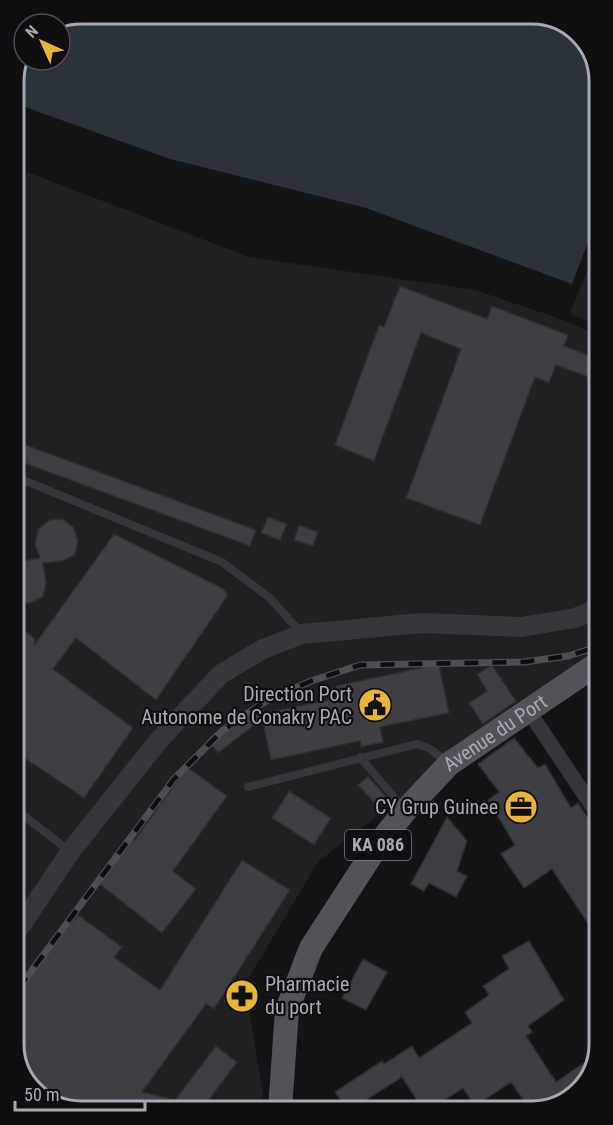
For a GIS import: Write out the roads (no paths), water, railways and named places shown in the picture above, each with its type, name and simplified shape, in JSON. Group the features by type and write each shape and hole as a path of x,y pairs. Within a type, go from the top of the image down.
{"main road":[{"name":"Avenue du Port","path":"280,1101 287,1010 311,948 351,883 405,811 449,764 589,669"}],"street":[{"path":"24,921 70,852 159,740 221,674 263,649 302,634 422,623 521,627 574,618 589,612"},
{"path":"528,710 589,802"}],"lane":[{"path":"24,480 222,562 270,598 302,634"},
{"path":"248,787 417,744 430,749 449,764"},
{"path":"360,757 405,811"},
{"path":"24,816 70,852"}],"railway":[{"path":"24,981 174,779 222,731 264,702 311,681 360,665 524,662 568,656 589,649"}],"place":[{"name":"Direction Port Autonome de Conakry PAC","path":"375,705"},
{"name":"CY Grup Guinee","path":"521,807"},
{"name":"Pharmacie du port","path":"242,996"}]}
